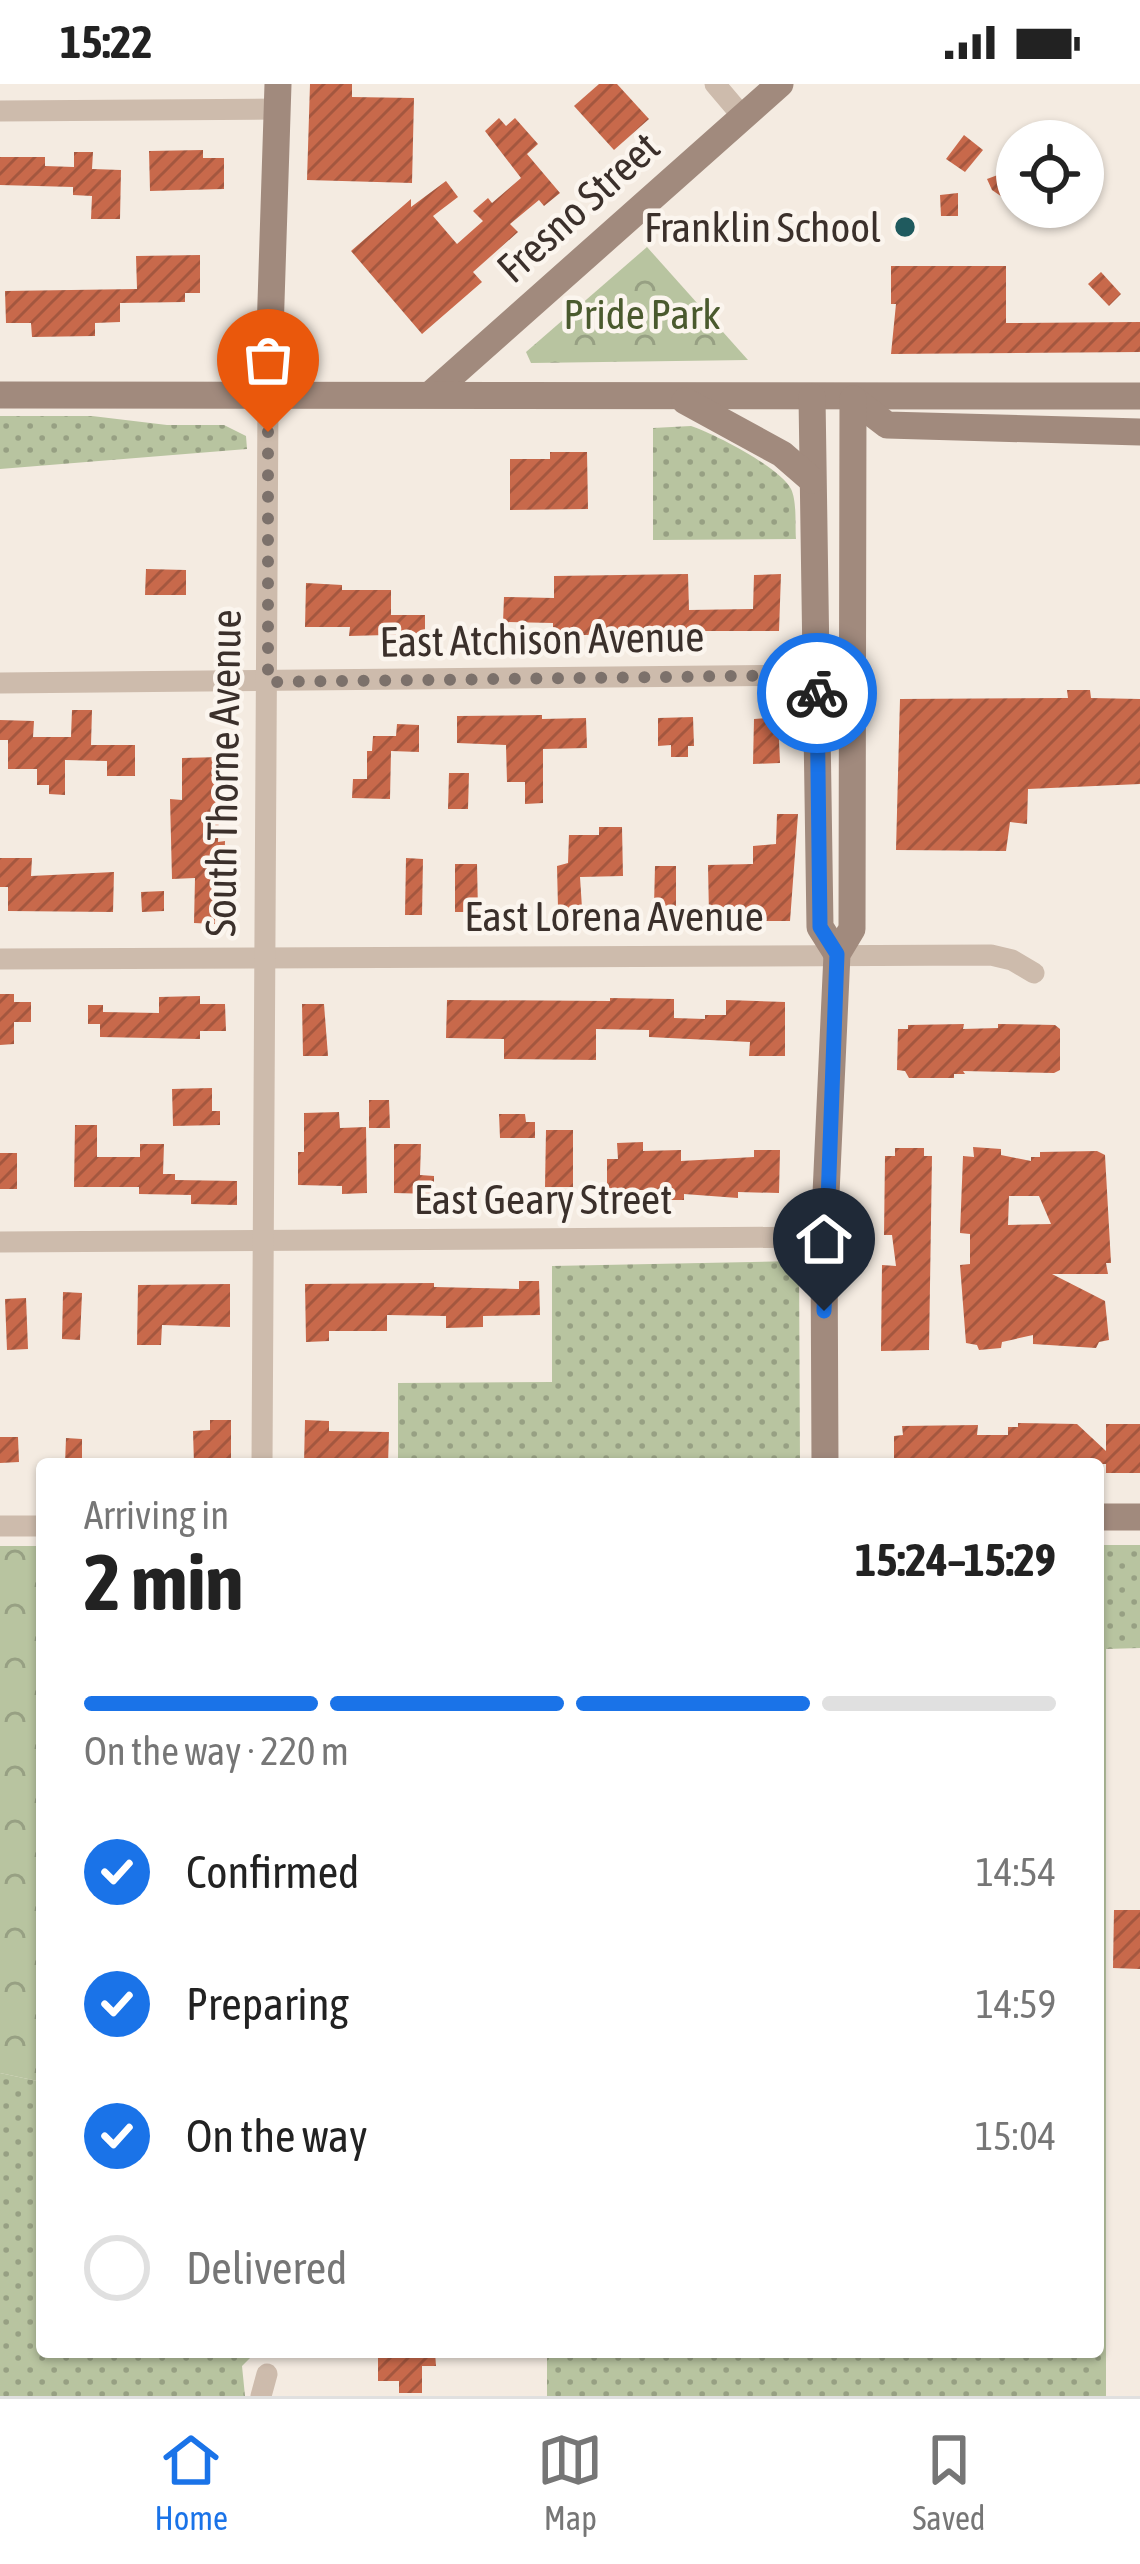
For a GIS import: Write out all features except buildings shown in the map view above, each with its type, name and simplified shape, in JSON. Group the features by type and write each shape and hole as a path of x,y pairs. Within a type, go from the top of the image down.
{"main road":[{"name":"Fresno Street","path":"431,393 780,84"},
{"name":"South Thorne Avenue","path":"268,394 278,96"},
{"path":"0,395 1140,396"},
{"path":"670,395 782,454 812,480"},
{"path":"812,397 820,927 837,954"},
{"path":"854,399 886,425 1140,432"},
{"path":"825,1458 824,1238 837,954 852,929 854,399"},
{"path":"1104,1517 1140,1517"}],"street":[{"path":"716,84 743,117"},
{"path":"0,111 278,96"},
{"name":"South Thorne Avenue","path":"262,1458 268,394"},
{"name":"East Atchison Avenue","path":"0,683 816,675"},
{"name":"East Lorena Avenue","path":"0,959 991,955 1012,960 1034,974"},
{"name":"East Geary Street","path":"0,1242 824,1238"},
{"path":"0,1526 36,1526"}],"green space":[{"name":"Pride Park","path":"647,247 748,360 531,363 526,352"},
{"path":"0,416 92,416 167,425 224,425 246,436 247,449 0,469"},
{"path":"691,426 746,452 785,481 794,500 796,539 653,540 653,428"},
{"path":"799,1261 800,1458 398,1458 398,1383 552,1382 552,1266"},
{"path":"1104,1545 1140,1545 1140,1648 1106,1649 1106,2396 547,2396 547,2358 1104,2358"},
{"path":"0,1546 36,1546 36,2081 0,2073"},
{"path":"0,2073 36,2081 36,2358 250,2358 242,2366 245,2396 0,2396"}],"way so far":[{"path":"268,432 268,682 816,675 817,693"}],"place":[{"name":"Franklin School","path":"905,227"}],"route":[{"path":"817,693 820,927 837,954 824,1311"}]}
